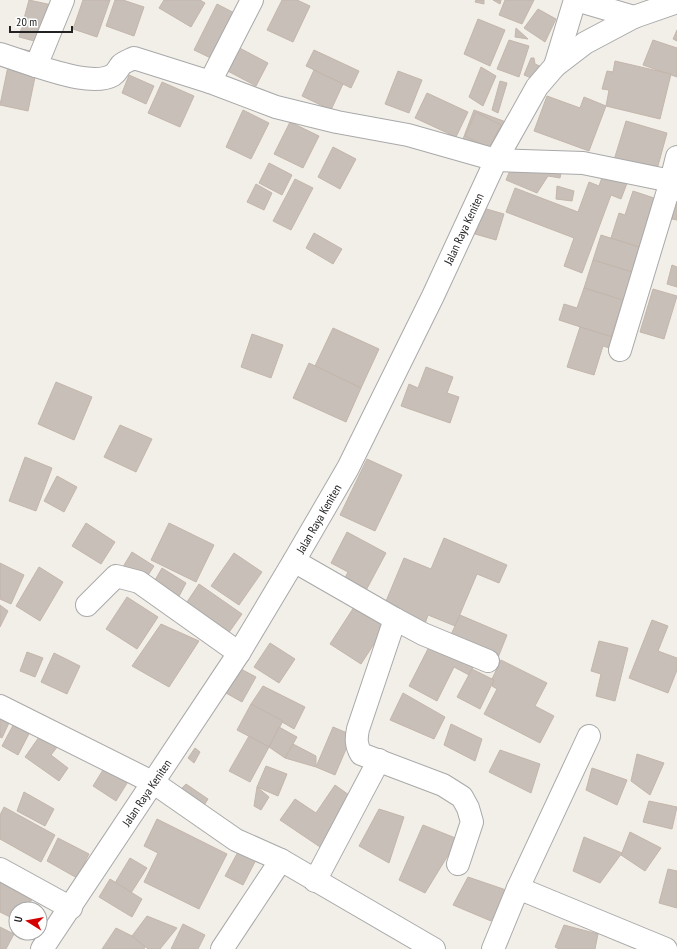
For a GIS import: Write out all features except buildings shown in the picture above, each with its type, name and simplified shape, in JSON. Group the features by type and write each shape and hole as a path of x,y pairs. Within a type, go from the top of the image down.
{"street":[{"path":"36,66 63,0"},
{"path":"210,82 252,0"},
{"path":"554,66 575,0 634,17"},
{"path":"554,66 585,43 634,17 677,2"},
{"path":"0,54 60,74 92,79 112,76 121,65 134,58 210,82 276,107 337,122 408,135 496,160 583,164 674,186"},
{"name":"Jalan Raya Keniten","path":"42,949 154,783 239,653 348,468 433,296 496,160 537,87 554,66"},
{"path":"620,350 674,186 677,158"},
{"path":"294,561 423,634 488,661"},
{"path":"87,605 116,576 139,582 239,653"},
{"path":"395,619 356,738 357,746 361,754 443,786 462,797 468,808 472,822 458,864"},
{"path":"0,706 154,783 236,840 281,860 434,949"},
{"path":"493,949 518,888 589,736"},
{"path":"315,881 379,760"},
{"path":"222,949 281,860"},
{"path":"0,869 70,908"},
{"path":"518,888 666,949"}]}
